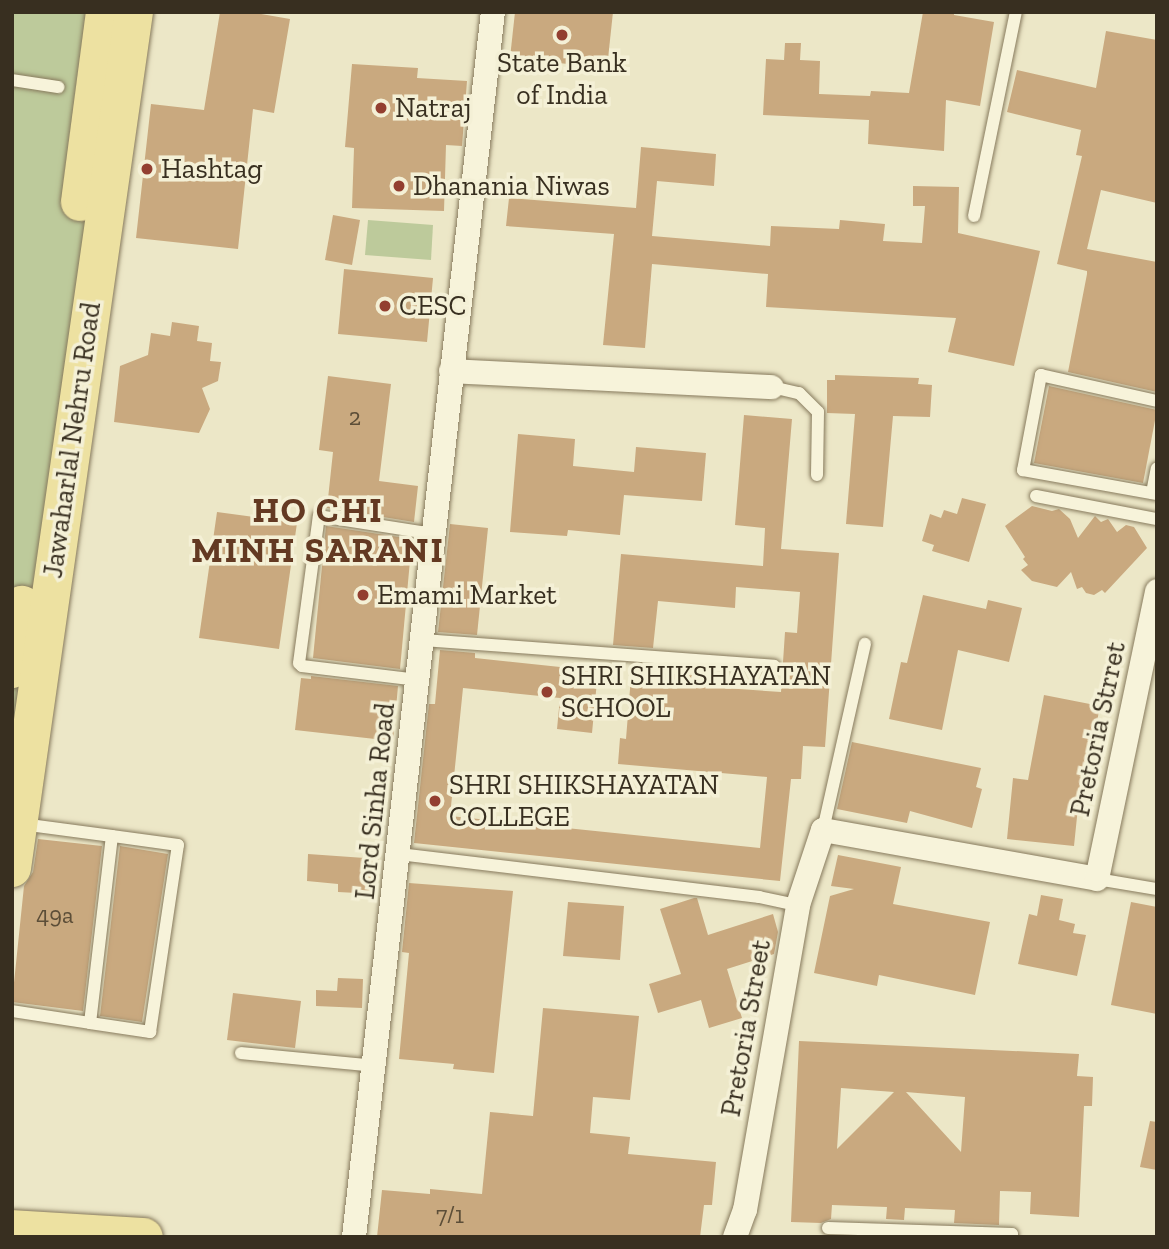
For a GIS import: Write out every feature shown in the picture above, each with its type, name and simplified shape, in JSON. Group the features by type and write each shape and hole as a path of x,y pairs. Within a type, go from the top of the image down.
{"main road":[{"name":"Jawaharlal Nehru Road","path":"12,669 64,327 105,12"},
{"name":"Jawaharlal Nehru Road","path":"12,868 134,12"},
{"path":"12,1229 144,1237"}],"street":[{"name":"Lord Sinha Road","path":"354,1237 493,12"},
{"path":"451,371 772,387"},
{"name":"Pretoria Strret","path":"1097,879 1152,637 1157,591"},
{"path":"822,830 1097,879"},
{"name":"Pretoria Street","path":"735,1237 745,1210 798,905 822,830"}],"lane":[{"path":"974,216 1016,12"},
{"path":"12,80 58,87"},
{"path":"1157,401 1041,375 1023,470 1154,494 1157,468"},
{"path":"772,387 799,393 818,412 817,475"},
{"path":"1036,496 1157,519"},
{"path":"418,680 302,666 299,663 319,516 434,534"},
{"path":"423,640 774,666"},
{"path":"822,830 864,644"},
{"path":"12,1011 150,1032 178,845 18,824"},
{"path":"90,1023 112,836"},
{"path":"398,854 759,897 798,905"},
{"path":"1097,879 1157,889"},
{"path":"241,1053 375,1066"},
{"path":"828,1228 1012,1234 1012,1237"}],"green space":[{"path":"12,12 136,12 12,765"},
{"path":"368,220 433,225 431,260 365,255"}],"building":[{"path":"220,12 250,12 290,19 274,113 253,109 238,249 136,238 151,104 204,110"},
{"name":"State Bank of India","path":"515,12 613,12 607,68 510,58"},
{"path":"923,12 954,12 954,15 994,22 980,106 946,100 944,151 868,144 869,120 763,115 766,59 784,60 785,43 801,43 800,60 820,61 819,94 870,96 871,91 909,93"},
{"path":"1106,31 1157,40 1157,203 1101,190 1087,249 1157,262 1157,392 1068,372 1087,271 1057,264 1082,156 1076,155 1081,130 1007,112 1017,70 1096,88"},
{"path":"352,64 418,68 417,78 467,81 462,146 446,145 444,211 352,208 354,148 345,147"},
{"path":"641,147 716,154 714,186 657,181 652,236 770,246 771,226 839,229 840,220 885,224 883,241 922,243 925,206 913,206 913,186 959,187 958,233 1040,251 1014,366 948,352 956,318 766,307 768,274 652,264 645,348 603,345 614,234 506,226 509,198 636,208"},
{"path":"333,215 360,220 352,265 325,260"},
{"name":"CESC","path":"344,269 433,278 427,342 338,334"},
{"path":"172,322 199,326 197,341 212,343 210,361 221,362 218,381 202,388 210,409 199,433 114,422 120,366 148,355 151,333 170,336"},
{"path":"835,375 919,378 918,384 932,385 930,417 893,416 883,527 846,524 855,414 827,413 827,380 835,380"},
{"path":"328,376 391,384 379,481 418,486 414,522 327,508 333,452 319,450"},
{"path":"1049,386 1157,410 1143,483 1034,463"},
{"path":"744,415 792,419 781,549 839,553 825,747 803,746 801,779 791,779 780,881 414,843 429,704 435,704 440,650 475,653 475,658 598,671 592,733 557,729 560,698 463,688 450,816 760,848 767,777 618,764 620,738 626,739 632,664 652,666 651,672 710,677 709,687 781,692 785,632 797,633 800,592 736,587 735,608 658,601 653,648 613,645 621,554 763,566 765,528 735,525"},
{"path":"518,434 575,439 573,466 634,472 636,447 706,453 702,501 624,495 620,535 568,530 567,536 510,532"},
{"path":"962,498 986,504 969,562 932,551 934,545 922,541 930,514 941,518 944,510 957,514"},
{"path":"1032,506 1052,511 1059,509 1070,519 1078,538 1095,516 1101,522 1108,519 1117,532 1126,525 1134,527 1147,548 1105,593 1102,590 1094,595 1086,593 1082,587 1077,589 1071,572 1057,587 1032,581 1021,570 1028,565 1005,526"},
{"path":"217,512 297,523 279,649 199,638"},
{"path":"450,524 488,528 477,635 438,632"},
{"name":"Emami Market","path":"326,526 412,539 400,669 313,658"},
{"path":"923,595 986,609 988,600 1022,608 1009,662 958,650 942,730 889,719 901,662 907,663"},
{"path":"311,676 398,686 393,741 295,730 301,678 311,679"},
{"path":"1044,695 1100,706 1086,779 1081,778 1074,846 1007,839 1013,778 1028,780"},
{"path":"852,742 981,768 976,787 982,789 972,828 910,811 907,823 837,809"},
{"path":"38,839 102,846 83,1011 12,1002 24,886 33,872"},
{"path":"120,846 168,854 142,1022 100,1016"},
{"path":"308,854 379,859 376,894 338,892 338,884 307,881"},
{"path":"838,855 901,867 893,904 990,922 975,995 879,975 877,986 814,973 830,896 854,889 831,886"},
{"path":"409,883 513,891 494,1073 453,1069 454,1064 399,1059 409,953 402,952"},
{"path":"1041,895 1063,899 1059,920 1075,924 1073,933 1086,935 1077,976 1018,964 1029,914 1037,916"},
{"path":"697,898 708,935 773,914 778,932 774,954 727,969 742,1018 709,1028 701,1000 658,1013 649,984 681,974 660,909"},
{"path":"568,902 624,906 620,960 563,956"},
{"path":"1131,902 1157,907 1157,1014 1111,1005"},
{"path":"338,978 363,979 362,1008 316,1006 316,990 337,991"},
{"path":"233,993 301,1001 295,1048 227,1040"},
{"path":"543,1008 639,1016 630,1100 593,1097 590,1133 630,1137 628,1154 716,1162 712,1205 704,1205 700,1237 377,1237 382,1190 430,1194 430,1189 482,1194 490,1112 533,1116"},
{"path":"799,1041 1079,1054 1077,1076 1093,1077 1092,1106 1084,1106 1079,1217 1030,1214 1031,1192 1000,1191 999,1225 954,1223 955,1210 905,1208 904,1220 886,1219 887,1207 832,1205 831,1219 821,1223 791,1222","holes":["841,1088 894,1092 837,1149","906,1092 965,1097 961,1152"]},
{"path":"1150,1121 1157,1122 1157,1170 1140,1167"}],"place":[{"name":"State Bank of India","path":"562,35"},
{"name":"Natraj","path":"381,108"},
{"name":"Hashtag","path":"147,169"},
{"name":"Dhanania Niwas","path":"399,186"},
{"name":"CESC","path":"385,306"},
{"name":"Emami Market","path":"363,595"},
{"name":"SHRI SHIKSHAYATAN SCHOOL","path":"547,692"},
{"name":"SHRI SHIKSHAYATAN COLLEGE","path":"435,801"}],"district":[{"name":"HO CHI MINH SARANI","path":"318,530"}]}
